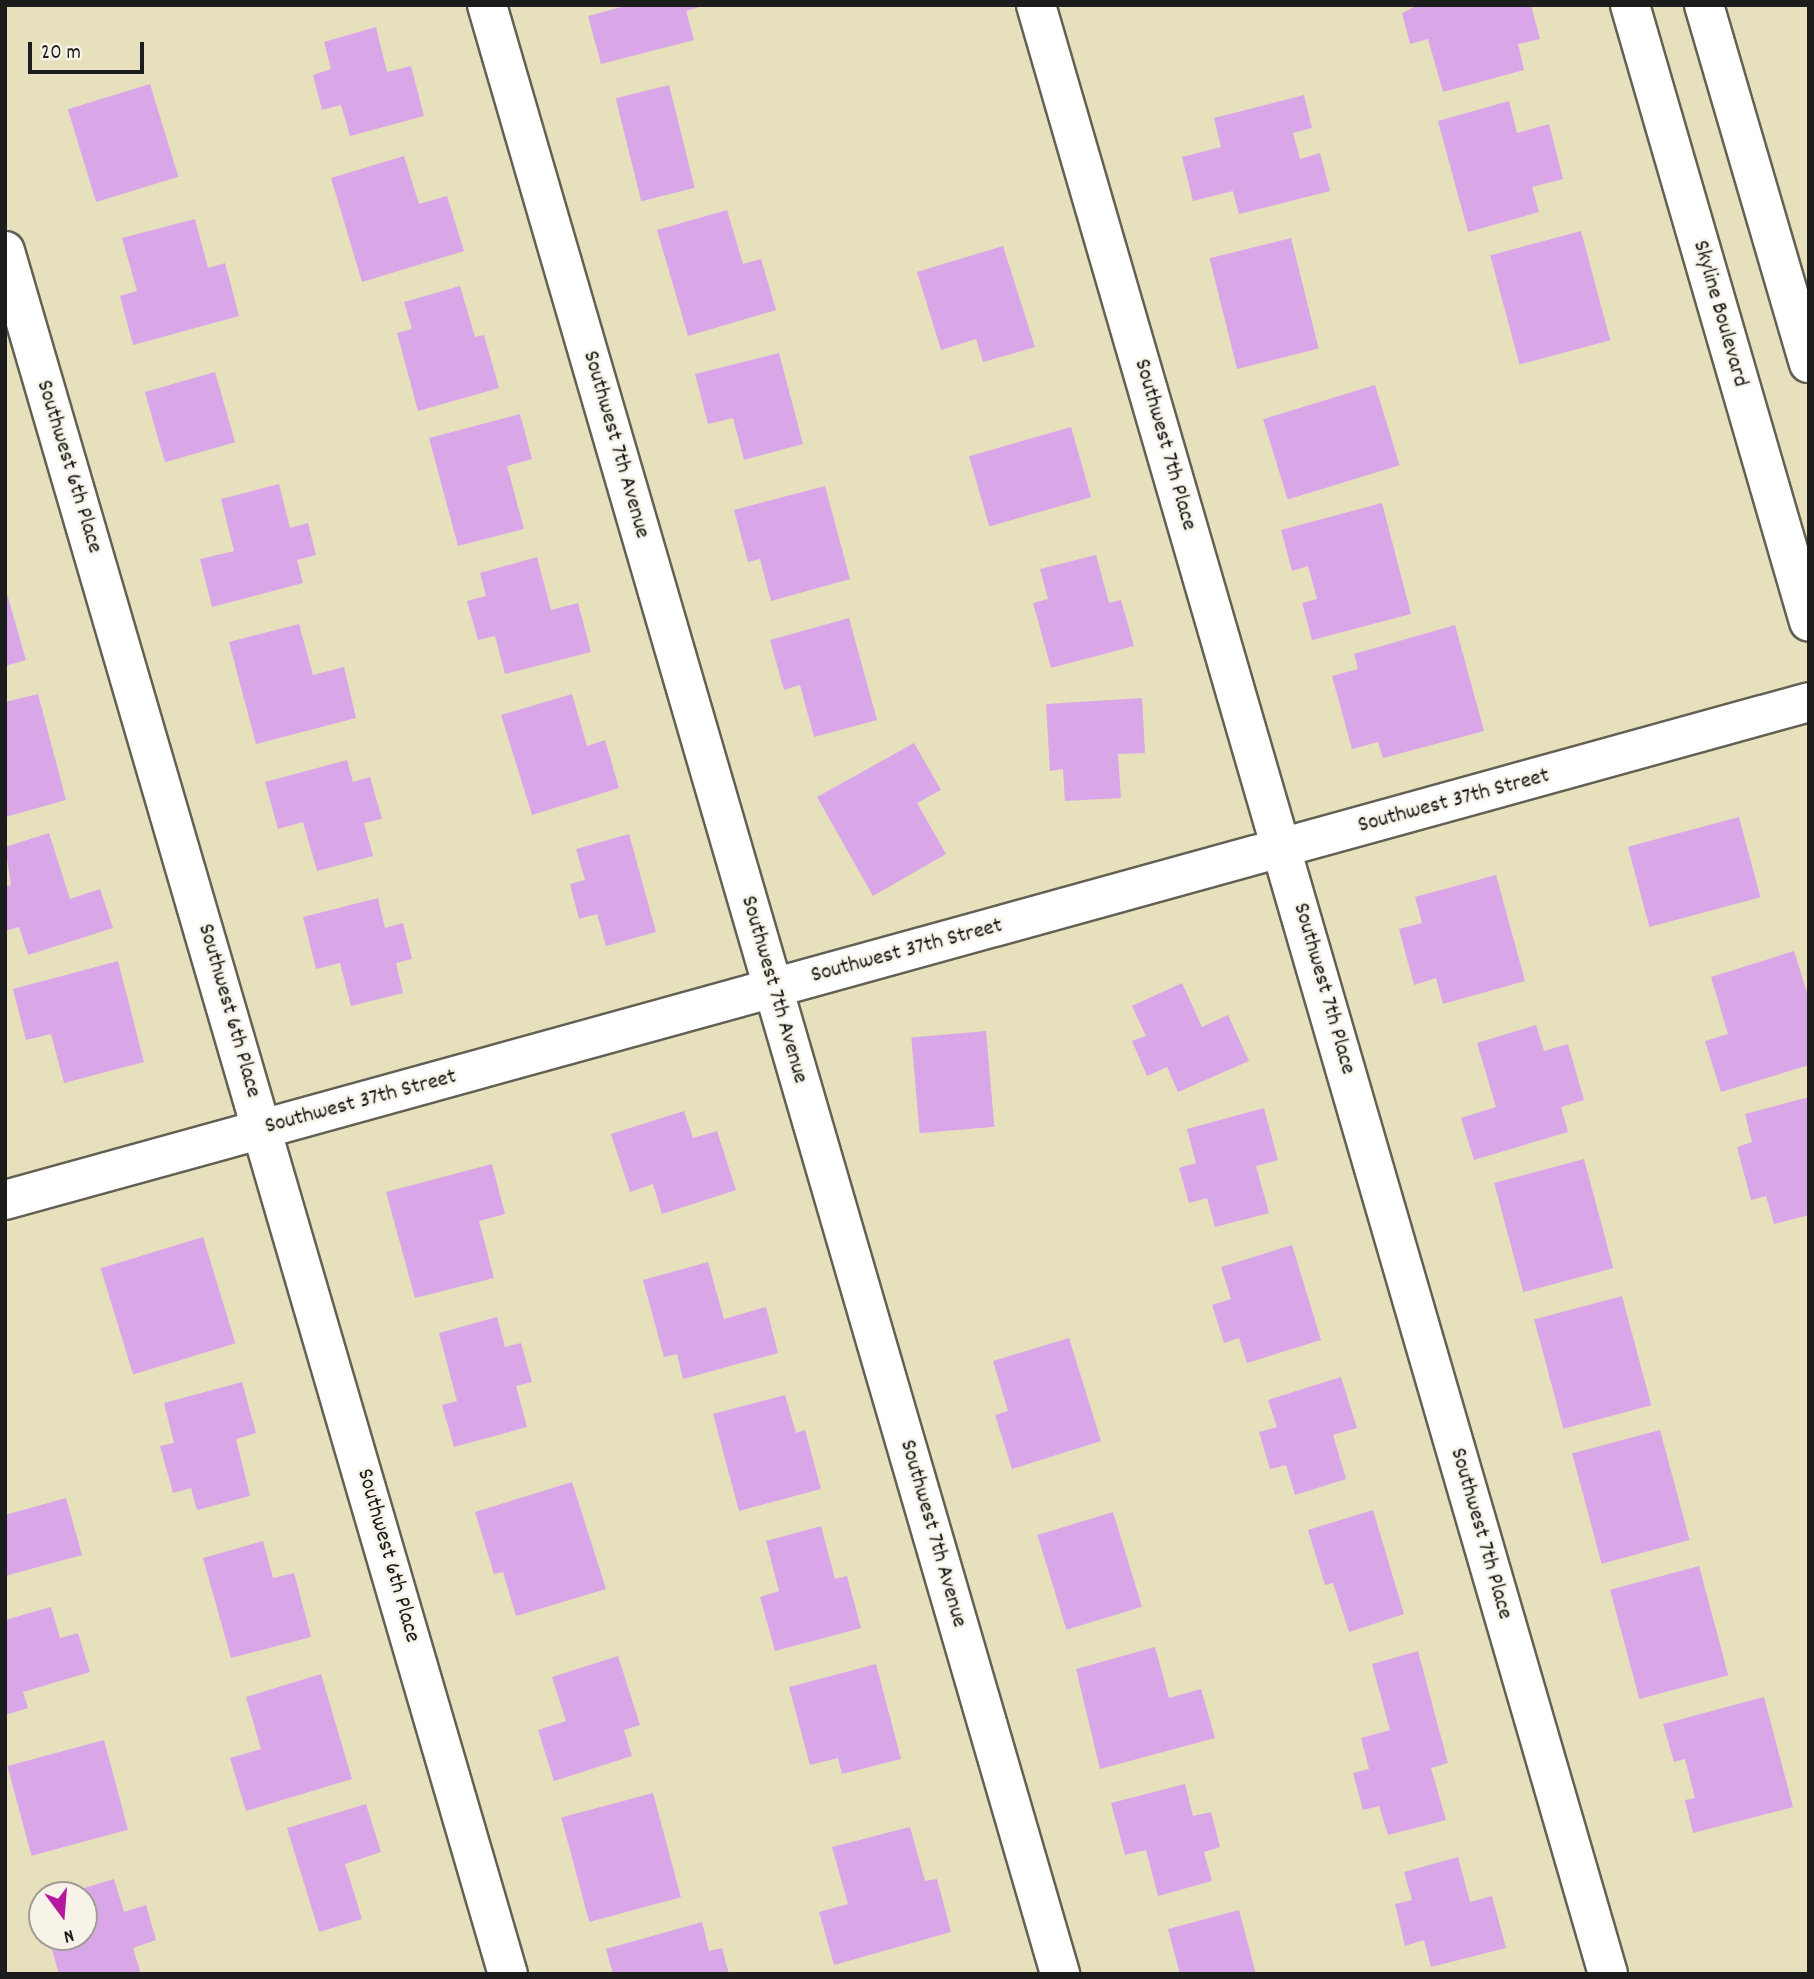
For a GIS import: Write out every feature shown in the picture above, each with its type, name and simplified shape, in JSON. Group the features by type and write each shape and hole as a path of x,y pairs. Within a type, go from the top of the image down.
{"street":[{"name":"Southwest 7th Avenue","path":"487,5 1060,1974"},
{"name":"Southwest 7th Place","path":"1036,5 1608,1974"},
{"name":"Skyline Boulevard","path":"1630,5 1809,622"},
{"path":"1704,5 1809,363"},
{"name":"Southwest 6th Place","path":"5,251 508,1974"},
{"name":"Southwest 37th Street","path":"5,1200 1809,702"}],"building":[{"path":"629,5 703,6 686,11 694,40 601,64 588,16"},
{"path":"1418,5 1531,5 1540,39 1518,44 1524,70 1443,92 1428,39 1410,44 1402,13"},
{"path":"376,27 387,72 411,66 424,116 350,136 341,105 322,110 313,75 331,69 324,42"},
{"path":"150,84 178,177 96,202 68,109"},
{"path":"669,85 695,188 641,201 616,98"},
{"path":"1304,95 1312,128 1293,133 1300,159 1320,153 1330,191 1239,214 1233,191 1193,201 1182,157 1221,147 1214,118"},
{"path":"1509,101 1517,133 1549,124 1563,179 1532,187 1539,212 1468,232 1438,121"},
{"path":"404,156 419,204 447,196 464,251 362,282 331,178"},
{"path":"727,210 743,264 761,259 776,310 688,336 657,230"},
{"path":"195,219 208,268 225,263 239,316 133,345 120,296 137,291 122,238"},
{"path":"1581,231 1610,340 1519,364 1490,255"},
{"path":"1291,238 1319,349 1237,369 1209,258"},
{"path":"1003,246 1035,347 983,362 976,339 941,350 917,272"},
{"path":"460,286 475,337 484,335 499,388 418,411 397,333 412,329 404,302"},
{"path":"779,353 803,444 744,460 733,418 708,424 695,374"},
{"path":"215,372 235,442 165,462 145,392"},
{"path":"1375,385 1400,465 1288,500 1263,419"},
{"path":"520,414 532,459 507,466 524,529 458,546 429,438"},
{"path":"1071,427 1091,497 989,526 969,456"},
{"path":"279,484 290,528 308,523 316,555 297,560 303,583 212,607 200,559 234,551 221,499"},
{"path":"825,486 850,579 771,601 760,559 748,562 734,510"},
{"path":"1382,503 1411,614 1312,640 1302,603 1317,599 1308,566 1292,571 1281,530"},
{"path":"1096,555 1109,603 1121,600 1134,646 1051,668 1033,603 1048,599 1040,569"},
{"path":"537,557 551,610 578,603 591,652 505,674 495,636 478,640 467,601 486,596 480,573"},
{"path":"5,587 26,660 5,666"},
{"path":"849,618 877,720 814,737 800,685 784,690 770,640"},
{"path":"299,624 313,675 344,667 356,718 256,744 229,642"},
{"path":"1455,625 1484,731 1383,758 1378,742 1352,749 1332,676 1358,669 1354,654"},
{"path":"38,694 66,800 5,817 5,702"},
{"path":"572,694 587,746 605,740 619,788 532,815 501,715"},
{"path":"1142,698 1145,753 1118,754 1121,798 1065,801 1063,769 1050,771 1046,704"},
{"path":"914,743 941,790 917,803 946,854 873,896 817,797"},
{"path":"347,760 353,782 370,777 382,819 364,823 373,856 317,871 303,822 278,829 265,782"},
{"path":"1739,817 1760,897 1649,927 1628,847"},
{"path":"49,833 70,899 100,889 113,928 28,955 19,927 5,931 5,887 11,885 5,847"},
{"path":"629,834 656,932 606,946 597,914 579,919 570,884 585,880 576,849"},
{"path":"1496,875 1525,981 1443,1004 1436,978 1414,985 1399,929 1422,923 1415,897"},
{"path":"378,898 385,928 403,923 412,959 396,963 403,993 351,1006 340,963 316,969 303,917"},
{"path":"1794,951 1809,999 1809,1065 1721,1092 1705,1041 1728,1034 1711,977"},
{"path":"118,961 144,1062 64,1083 51,1034 26,1040 13,989"},
{"path":"1182,983 1202,1027 1228,1015 1249,1061 1178,1092 1167,1067 1147,1076 1132,1041 1146,1036 1132,1006"},
{"path":"1536,1025 1544,1051 1568,1044 1584,1100 1561,1107 1568,1132 1474,1160 1461,1118 1496,1107 1477,1043"},
{"path":"986,1031 994,1127 920,1133 911,1038"},
{"path":"1809,1097 1809,1215 1774,1224 1766,1196 1751,1200 1737,1147 1752,1142 1745,1114"},
{"path":"1264,1108 1278,1160 1256,1166 1269,1213 1215,1227 1207,1198 1189,1203 1179,1168 1196,1163 1187,1129"},
{"path":"684,1111 693,1138 717,1131 736,1190 662,1214 653,1184 630,1192 611,1134"},
{"path":"1584,1159 1613,1268 1523,1292 1494,1183"},
{"path":"492,1164 505,1214 479,1221 494,1278 415,1298 386,1192"},
{"path":"203,1237 235,1343 133,1374 101,1268"},
{"path":"1292,1245 1321,1340 1247,1363 1239,1338 1224,1343 1212,1305 1231,1299 1221,1267"},
{"path":"708,1262 724,1319 766,1307 778,1353 683,1379 677,1354 664,1357 643,1280"},
{"path":"1622,1296 1651,1405 1563,1429 1534,1320"},
{"path":"497,1317 505,1347 521,1343 532,1382 516,1386 527,1427 454,1447 442,1405 457,1401 439,1333"},
{"path":"1069,1338 1101,1441 1012,1469 995,1415 1008,1411 993,1361"},
{"path":"1341,1377 1357,1428 1333,1435 1346,1479 1295,1495 1286,1465 1270,1469 1259,1432 1277,1427 1268,1400"},
{"path":"242,1382 256,1433 236,1439 250,1496 197,1510 191,1488 173,1493 160,1446 174,1443 164,1403"},
{"path":"785,1395 796,1433 805,1430 821,1489 739,1511 713,1414"},
{"path":"1660,1430 1690,1540 1602,1564 1572,1454"},
{"path":"572,1482 606,1589 516,1616 503,1572 494,1574 475,1512"},
{"path":"66,1498 82,1555 5,1576 5,1515"},
{"path":"1373,1510 1404,1614 1349,1632 1333,1583 1325,1585 1308,1530"},
{"path":"1113,1512 1142,1607 1066,1630 1037,1535"},
{"path":"821,1526 835,1579 847,1576 861,1628 775,1651 760,1597 779,1591 766,1541"},
{"path":"263,1541 273,1578 294,1573 311,1637 231,1658 203,1558"},
{"path":"1699,1566 1728,1675 1639,1699 1610,1590"},
{"path":"51,1607 60,1638 78,1633 90,1672 23,1692 28,1708 5,1715 5,1620"},
{"path":"1155,1647 1169,1698 1201,1689 1215,1738 1100,1769 1076,1669"},
{"path":"1418,1651 1448,1763 1431,1768 1446,1820 1388,1835 1379,1806 1363,1810 1353,1773 1369,1769 1361,1738 1390,1730 1372,1664"},
{"path":"618,1656 640,1725 624,1730 632,1756 554,1781 538,1730 566,1721 552,1677"},
{"path":"876,1664 901,1759 842,1774 838,1758 810,1765 789,1687"},
{"path":"321,1674 352,1779 246,1811 230,1758 261,1749 246,1697"},
{"path":"1764,1697 1793,1807 1693,1833 1685,1800 1695,1798 1685,1759 1674,1762 1663,1724"},
{"path":"104,1740 128,1830 31,1856 7,1766"},
{"path":"1185,1784 1193,1816 1211,1812 1220,1847 1204,1852 1212,1881 1158,1896 1146,1850 1125,1855 1111,1803"},
{"path":"653,1793 681,1897 589,1922 561,1818"},
{"path":"366,1804 381,1852 345,1864 362,1919 319,1932 287,1828"},
{"path":"910,1827 925,1881 937,1879 951,1932 834,1965 819,1912 848,1904 832,1847"},
{"path":"1458,1857 1470,1902 1492,1896 1506,1948 1431,1967 1424,1940 1405,1946 1395,1904 1412,1900 1404,1872"},
{"path":"114,1879 124,1912 146,1905 156,1940 133,1948 141,1974 59,1974 52,1951 98,1951 98,1884"},
{"path":"1239,1910 1256,1974 1180,1974 1168,1929"},
{"path":"702,1922 709,1951 722,1948 729,1974 613,1974 606,1949"}]}
